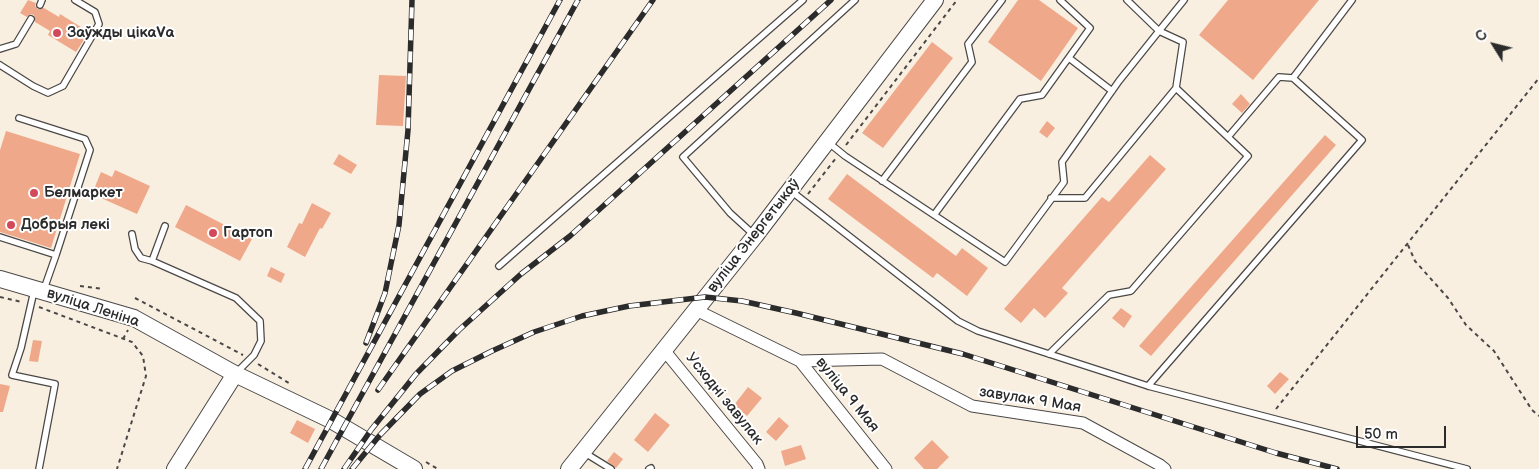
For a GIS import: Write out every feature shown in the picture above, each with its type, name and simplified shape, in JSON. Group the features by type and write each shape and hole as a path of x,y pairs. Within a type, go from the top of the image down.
{"main road":[{"name":"вуліца Энергетыкаў","path":"569,469 755,236 935,0"},
{"name":"вуліца Леніна","path":"0,279 36,295 134,318 235,374 332,420 414,469"},
{"path":"176,469 235,374"}],"street":[{"name":"вуліца 9 Мая","path":"696,310 800,360 886,469"},
{"name":"Усходні завулак","path":"664,350 757,464 759,469"},
{"name":"завулак 9 Мая","path":"800,360 882,359 972,406 1083,423 1160,465 1164,469"}],"lane":[{"path":"0,65 33,86 48,93 63,86 100,24 95,12 75,0"},
{"path":"499,266 803,0"},
{"path":"755,236 730,213 683,157 855,0"},
{"path":"882,181 972,62 968,44 1002,0"},
{"path":"934,215 1020,99 1042,95 1090,28 1060,0"},
{"path":"1051,198 1085,198 1176,88 1183,42 1159,31 1127,0"},
{"path":"1293,78 1352,0"},
{"path":"827,142 882,181 1005,262 1064,182 1062,162 1112,91 1181,1"},
{"path":"0,49 16,44 31,19"},
{"path":"1069,58 1112,91"},
{"path":"1148,386 1362,140 1293,78 1279,77 1228,137"},
{"path":"1049,354 1109,295 1131,291 1248,156 1176,88"},
{"path":"19,118 85,139 90,150 56,255 36,295 12,375 55,384 39,469"},
{"path":"790,191 958,321 978,331 1148,386 1467,469"},
{"path":"152,261 165,226"},
{"path":"132,234 135,249 141,258 152,261 236,298 260,321 261,341 254,355 235,374"},
{"path":"0,237 56,255"},
{"path":"583,452 611,469"}],"path":[{"path":"804,200 958,0"},
{"path":"1269,418 1539,78"},
{"path":"1408,245 1415,262 1448,298 1466,325 1494,351 1532,410 1539,416"},
{"path":"0,297 36,295 132,342 143,356 146,376 117,469"}],"building":[{"path":"28,0 36,3 35,6 38,9 44,8 59,17 60,14 89,32 76,52 48,35 50,31 35,22 34,15 31,14 27,17 20,13"},
{"path":"1018,0 1039,0 1078,28 1041,81 988,42"},
{"path":"1228,0 1319,0 1253,80 1199,35"},
{"path":"932,42 953,58 883,148 862,133"},
{"path":"379,75 406,76 403,126 376,125"},
{"path":"1241,94 1250,104 1242,113 1232,104"},
{"path":"1047,121 1055,128 1047,138 1039,132"},
{"name":"Белмаркет","path":"6,131 80,154 51,248 0,232 0,150"},
{"path":"1325,135 1336,145 1151,356 1139,346"},
{"path":"339,154 357,165 351,174 333,164"},
{"path":"1150,155 1166,169 1062,288 1068,293 1045,318 1034,308 1021,323 1004,309 1102,197 1109,202"},
{"path":"115,170 150,186 137,214 92,194 101,172 112,177"},
{"path":"847,174 956,256 962,248 988,268 967,296 937,273 933,278 828,199"},
{"path":"312,203 331,213 322,229 320,228 305,257 287,247 299,223 302,224"},
{"name":"Гартоп","path":"186,205 252,239 240,261 175,227"},
{"path":"271,267 285,274 281,283 267,276"},
{"path":"1121,308 1132,316 1124,328 1112,318"},
{"path":"33,340 42,341 38,362 29,361"},
{"path":"1280,372 1289,379 1275,394 1267,386"},
{"path":"0,384 10,386 3,412 0,412"},
{"path":"748,387 762,398 747,416 734,405"},
{"path":"655,413 670,425 648,452 634,440"},
{"path":"779,417 789,426 776,441 766,432"},
{"path":"297,420 315,429 308,443 290,433"},
{"path":"932,440 949,457 937,469 924,469 914,458"},
{"path":"801,445 806,459 785,466 781,451"},
{"path":"614,452 623,459 616,468 607,461"}],"railway":[{"path":"366,343 385,293 399,225 408,130 412,0"},
{"path":"305,469 560,0"},
{"path":"321,469 578,0"},
{"path":"378,390 653,0"},
{"path":"344,469 371,430 416,374 459,330 521,274 570,236 831,0"},
{"path":"352,469 380,435 420,394 452,371 492,351 534,332 582,316 629,306 705,297 742,301 963,354 1276,453 1337,469"}],"place":[{"name":"Заўжды цікаVа","path":"57,33"},
{"name":"Белмаркет","path":"34,193"},
{"name":"Добрыя лекі","path":"11,225"},
{"name":"Гартоп","path":"213,233"}]}
